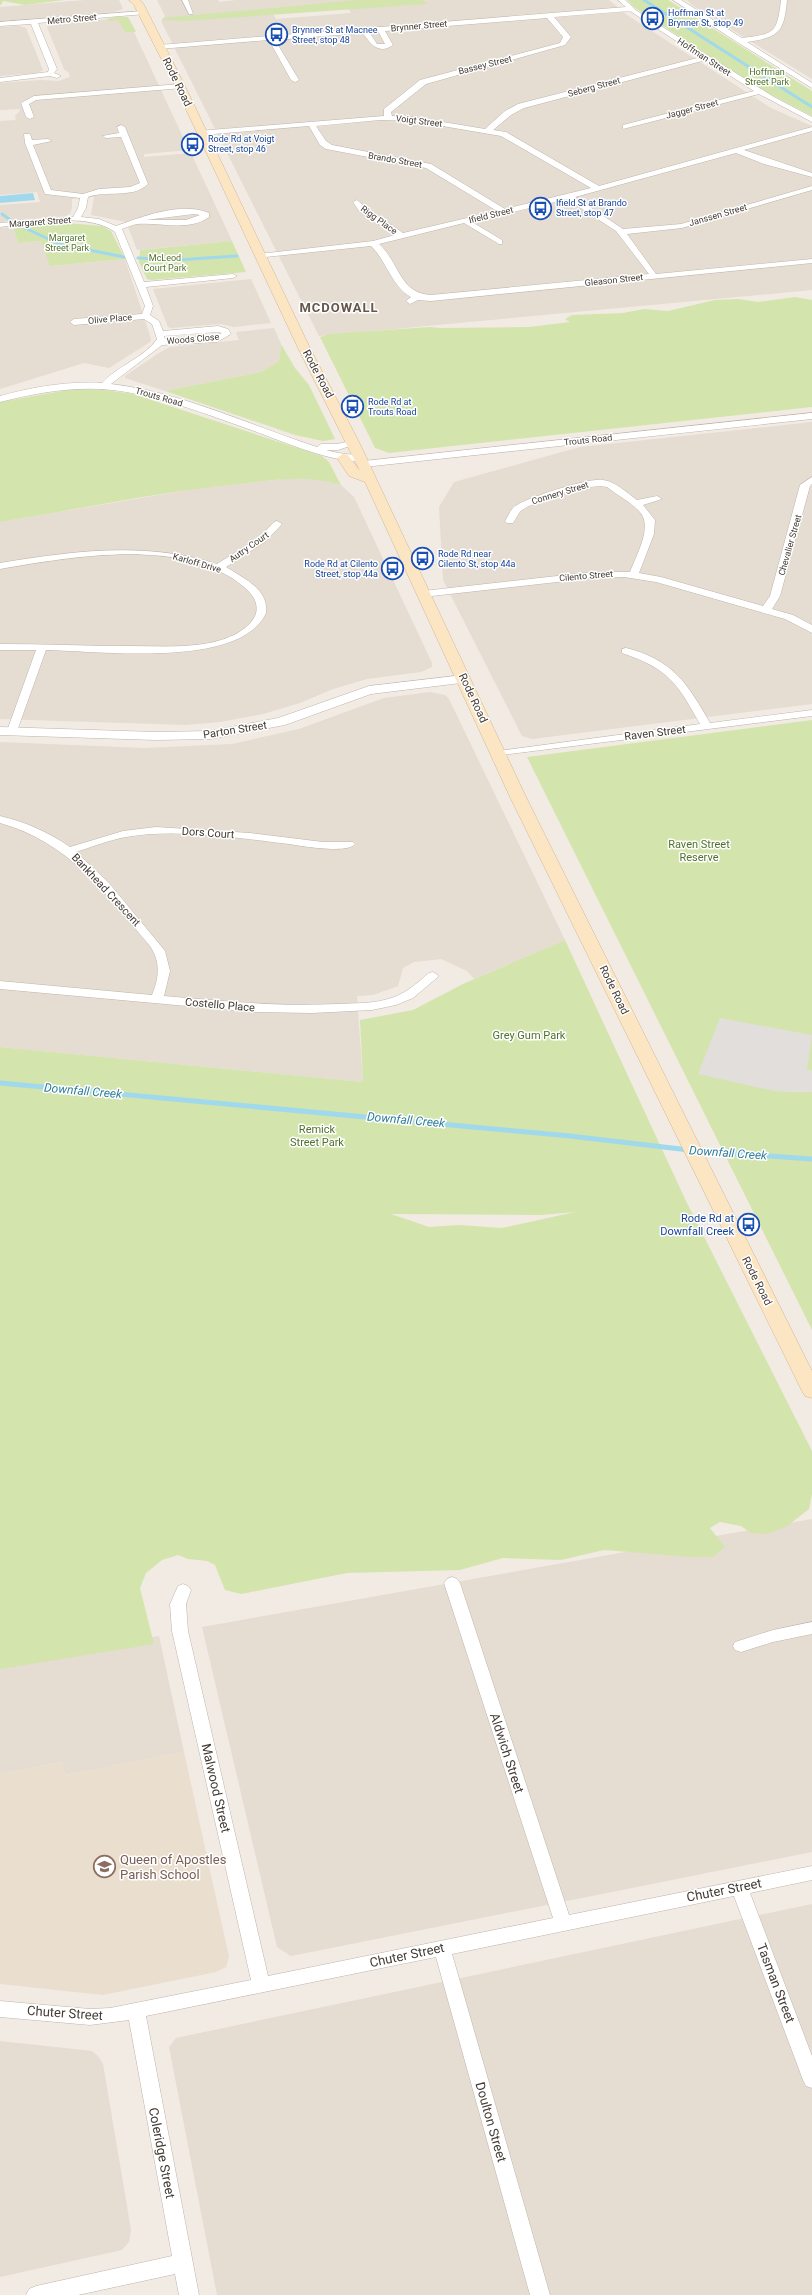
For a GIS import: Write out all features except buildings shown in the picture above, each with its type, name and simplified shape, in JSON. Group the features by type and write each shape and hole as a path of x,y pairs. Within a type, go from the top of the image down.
{"main road":[{"name":"Rode Road","path":"137,1 180,86 307,355 353,442 498,754 812,1391"},
{"path":"343,458 354,473 371,480"}],"street":[{"path":"185,0 191,13"},
{"name":"Hoffman Street","path":"621,0 631,9 759,92 812,120"},
{"path":"676,0 812,86"},
{"path":"739,41 768,35 778,29 784,0"},
{"name":"Brynner Street","path":"159,47 631,9"},
{"name":"Metro Street","path":"0,24 143,13"},
{"name":"Bassey Street","path":"388,117 387,111 423,82 563,44 567,38 549,16"},
{"path":"0,80 54,75 34,22"},
{"path":"365,31 374,45 381,47 389,45 380,29"},
{"path":"271,38 295,80"},
{"name":"Seberg Street","path":"488,130 508,113 522,106 706,58"},
{"path":"30,117 25,103 34,98 180,86"},
{"name":"Jagger Street","path":"626,128 759,92"},
{"name":"Voigt Street","path":"202,133 388,117 413,119 488,130 511,138 598,189"},
{"name":"Brando Street","path":"311,124 323,143 329,147 348,152 417,163 433,168 504,212"},
{"name":"Ifield Street","path":"259,256 373,243 598,189 812,129"},
{"path":"26,134 48,192 84,196 95,192 134,188 144,184 123,131 106,136"},
{"path":"29,143 48,141"},
{"path":"736,150 778,166 812,175"},
{"name":"Janssen Street","path":"622,232 682,226 812,188"},
{"path":"76,219 82,208 84,196"},
{"path":"568,196 611,222 622,232 654,276"},
{"name":"Rigg Place","path":"357,202 362,209 402,236"},
{"path":"104,386 115,372 153,349 160,338 156,323 146,316 150,308 117,228 141,222 153,224 184,222 200,219 206,215 197,212 155,215 142,219 141,222"},
{"name":"Margaret Street","path":"0,225 76,219 103,222 117,228"},
{"path":"466,221 499,242"},
{"name":"Gleason Street","path":"373,243 384,251 407,291 414,299 812,261"},
{"path":"202,270 206,279"},
{"path":"141,285 233,276"},
{"name":"Olive Place","path":"74,321 146,316"},
{"name":"Woods Close","path":"218,329 226,331 227,334 217,338 160,338 218,329"},
{"name":"Trouts Road","path":"0,399 54,387 104,386 151,394 343,458 362,461 812,416"},
{"name":"Trouts Road","path":"313,447 334,448 353,442"},
{"name":"Chevalier Street","path":"766,610 775,596 803,498 805,485 812,480"},
{"name":"Connery Street","path":"510,521 517,509 537,499 597,482 610,485 636,503 647,514 651,524 649,534 634,574"},
{"path":"636,503 657,499"},
{"name":"Autry Court","path":"218,568 263,539 277,524"},
{"name":"Karloff Drive","path":"0,566 69,555 119,552 174,556 218,568 232,574 252,588 260,600 261,606 258,619 253,625 230,640 209,646 186,649 0,647"},
{"name":"Cilento Street","path":"423,594 603,574 634,574 657,579 795,619 812,630"},
{"path":"6,731 42,648"},
{"path":"626,651 657,662 672,672 681,682 707,727"},
{"name":"Parton Street","path":"6,731 156,736 210,735 244,730 288,720 369,690 464,679"},
{"name":"Raven Street","path":"498,754 812,714"},
{"name":"Bankhead Crescent","path":"0,819 35,830 69,851 159,950 165,969 157,999"},
{"name":"Dors Court","path":"69,851 123,834 156,830 244,835 317,845 349,844"},
{"name":"Costello Place","path":"0,985 283,1010 372,1006 399,1000 433,976"},
{"name":"Aldwich Street","path":"452,1582 563,1923"},
{"name":"Malwood Street","path":"183,1590 178,1604 180,1631 261,1985"},
{"path":"741,1646 773,1636 812,1628"},
{"name":"Chuter Street","path":"0,2008 90,2017 136,2012 261,1985 812,1873"},
{"name":"Tasman Street","path":"739,1887 812,2080"},
{"name":"Doulton Street","path":"442,1948 540,2295"},
{"name":"Coleridge Street","path":"136,2012 189,2295"},
{"path":"36,2295 183,2263"}],"shaded area":[{"path":"85,0 119,0 123,9 113,12 0,21 0,7"},
{"path":"157,0 218,0 219,2 236,0 609,0 627,15 771,108 812,126 812,290 319,336 161,21 165,16","holes":["344,2 351,13 276,19 269,8"]},
{"path":"687,0 812,0 812,79 692,5"},
{"path":"121,18 128,19 189,150 144,154 144,157 191,153 232,241 137,250 126,222 91,215 94,197 72,199 70,214 66,216 0,222 0,205 40,202 37,192 0,195 0,121 16,120 15,116 20,109 0,110 0,83 41,80 58,81 70,77 69,73 64,69 47,27 48,25"},
{"path":"19,26 26,28 43,70 37,73 0,76 0,27"},
{"path":"13,227 18,243 41,241 51,266 125,259 151,339 150,342 109,368 84,363 0,389 0,228"},
{"path":"251,279 271,323 234,327 221,324 171,328 168,327 153,289"},
{"path":"274,328 281,344 279,361 261,372 165,391 125,378 125,376 170,347 239,340 236,332"},
{"path":"812,422 812,704 532,739 522,736 443,580 439,507 454,482 580,447"},
{"path":"293,478 322,479 341,485 354,497 432,663 432,667 421,672 367,679 333,689 300,703 263,714 220,722 185,725 0,719 0,522 200,488"},
{"path":"430,692 445,695 449,699 565,940 474,979 467,971 441,959 414,962 403,968 398,986 373,995 357,996 363,1082 0,1047 0,742 144,748 232,744 299,729 384,698"},
{"path":"720,1018 812,1035 807,1070 812,1071 812,1092 774,1091 698,1074"},
{"path":"812,1519 812,1852 291,1956 277,1947 202,1627"},
{"path":"159,1636 184,1752 65,1775 62,1762 0,1774 0,1665"},
{"name":"Queen of Apostles Parish School","path":"184,1752 229,1957 226,1967 216,1972 103,1995 0,1984 0,1774 63,1762 65,1775"},
{"path":"812,1904 812,2295 217,2295 169,2047 176,2038"},
{"path":"0,2041 92,2051 98,2056 103,2064 131,2230 129,2242 122,2250 0,2277"}],"green space":[{"path":"0,0 64,0 25,5 3,1 0,6"},
{"path":"357,0 423,0 427,4 184,21 163,20 163,18"},
{"name":"Hoffman Street Park","path":"627,0 668,0 812,91 812,116 764,91 635,8"},
{"path":"128,17 136,32 125,32 118,20 109,21 107,19"},
{"name":"Margaret Street Park","path":"54,222 102,226 111,231 125,259 50,266 41,241 18,243 13,227"},
{"name":"McLeod Court Park","path":"232,241 246,272 151,280 147,279 139,262 140,250"},
{"path":"795,297 812,300 812,407 389,453 375,448 320,337 329,334 429,327 529,327 570,322 565,319 572,315 623,313 644,309 668,311 715,300 738,299 758,302"},
{"path":"281,344 295,368 309,385 335,439 323,441 295,435 165,391 261,372 279,361"},
{"path":"73,389 105,390 133,394 322,456 329,462 341,485 316,480 290,479 209,487 0,522 0,402"},
{"name":"Raven Street Reserve","path":"812,720 812,1071 807,1070 774,1091 812,1092 812,1330 527,757"},
{"path":"565,940 686,1201 812,1451 812,1494 809,1509 786,1527 767,1534 751,1533 741,1526 720,1522 710,1528 725,1547 713,1557 692,1557 604,1550 561,1560 503,1558 460,1570 347,1573 241,1594 225,1590 215,1565 207,1561 188,1559 178,1555 162,1560 146,1573 140,1588 154,1644 0,1669 0,1047 363,1082 360,1020 413,1010 463,984","holes":["575,1212 502,1228 459,1225 429,1227 391,1214 541,1215"]}],"water":[{"path":"33,193 35,200 0,203 0,196"}],"waterway":[{"path":"644,0 812,107"},
{"path":"2,214 9,219"},
{"path":"25,228 59,244 124,257"},
{"path":"138,258 176,260 237,256"},
{"name":"Downfall Creek","path":"0,1083 570,1136 689,1150"},
{"name":"Downfall Creek","path":"697,1151 812,1159"}],"place":[{"name":"Hoffman St at Brynner St, stop 49","path":"652,18"},
{"name":"Brynner St at Macnee Street, stop 48","path":"277,35"},
{"name":"Rode Rd at Voigt Street, stop 46","path":"192,144"},
{"name":"Ifield St at Brando Street, stop 47","path":"540,208"},
{"name":"Rode Rd at Trouts Road","path":"352,407"},
{"name":"Rode Rd near Cilento St, stop 44a","path":"423,559"},
{"name":"Rode Rd at Cilento Street, stop 44a","path":"393,569"},
{"name":"Rode Rd at Downfall Creek","path":"749,1224"},
{"name":"Queen of Apostles Parish School","path":"104,1866"}],"district":[{"name":"MCDOWALL","path":"339,307"}],"park label":[{"name":"Grey Gum Park","path":"529,1035"},
{"name":"Remick Street Park","path":"317,1135"}]}
